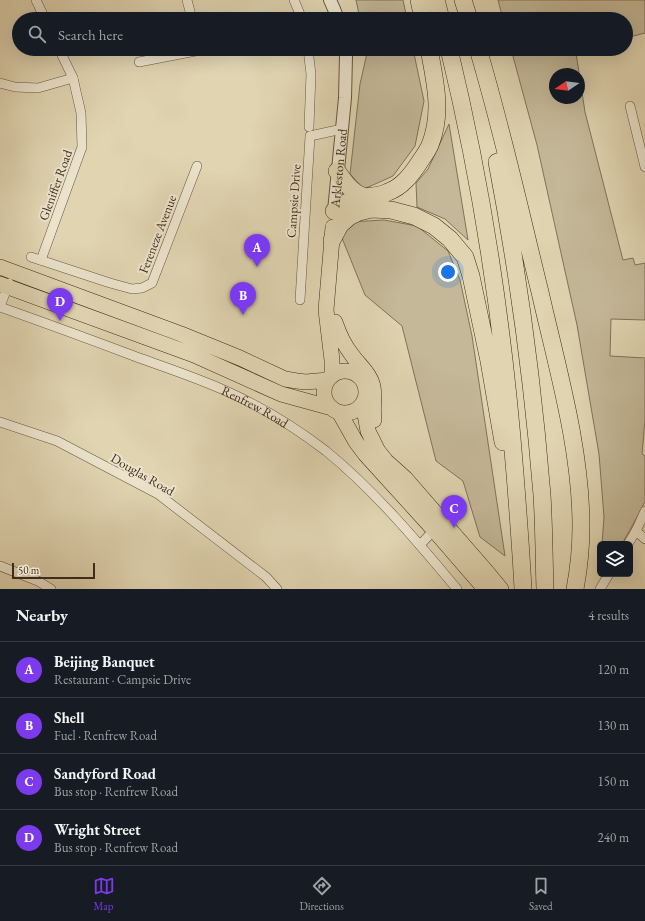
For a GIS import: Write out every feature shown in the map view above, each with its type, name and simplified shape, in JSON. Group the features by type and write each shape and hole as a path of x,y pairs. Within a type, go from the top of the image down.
{"highway":[{"path":"419,0 422,12"},
{"path":"436,0 439,12"},
{"path":"459,0 462,12"},
{"path":"463,0 467,12"},
{"path":"334,210 345,203 389,192 405,182 430,146 437,115 437,94 429,56"},
{"path":"451,56 472,153 486,227 497,299 511,422 523,589"},
{"path":"475,56 490,125 516,268 533,400 542,496 545,589"},
{"path":"480,56 523,219 562,388 574,448 580,502 581,527 575,589"},
{"path":"337,171 348,186 358,195 365,197"},
{"path":"332,240 340,225 349,217 359,212 372,209 391,210 414,216 434,226 450,239 464,258 471,276 488,353 521,553"}],"main road":[{"name":"Arkleston Road","path":"330,378 332,360 326,310 334,210"},
{"path":"0,267 186,335 285,379 306,382 330,378"},
{"name":"Renfrew Road","path":"4,285 194,355 281,394 335,410"},
{"name":"Arkleston Road","path":"328,287 340,346 356,374"},
{"path":"335,322 348,349 373,384 373,416 378,435 399,466 405,478"},
{"path":"335,410 346,413 353,412 363,404 366,398 366,387 364,382 356,374 343,371 330,378 326,384 324,395 328,404 335,410 365,454 485,589"},
{"path":"363,404 368,431 378,451 386,461 405,478 501,589"}],"street":[{"path":"36,0 42,12"},
{"path":"187,0 190,12"},
{"path":"294,0 299,12"},
{"path":"330,0 335,12"},
{"name":"Gleniffer Road","path":"41,260 82,147 81,113 73,78 62,56"},
{"path":"139,62 168,56"},
{"path":"309,56 311,74 309,127"},
{"name":"Arkleston Road","path":"334,210 345,98 346,56"},
{"path":"0,84 15,87 38,88 73,78"},
{"path":"630,106 645,167"},
{"name":"Campsie Drive","path":"300,300 310,136 342,129"},
{"name":"Fereneze Avenue","path":"31,257 132,289 142,288 152,283 197,166"},
{"path":"0,307 4,285 14,272"},
{"name":"Renfrew Road","path":"0,307 185,374 224,390 278,418 326,451 375,495 457,589"},
{"name":"Douglas Road","path":"0,422 57,442 158,494 266,577 277,589"},
{"path":"630,541 645,511"},
{"path":"420,545 434,530"},
{"path":"636,531 645,539"},
{"path":"0,566 38,581 51,589"},
{"path":"600,589 607,577"}],"shaded area":[{"path":"356,0 403,0 406,12 359,12"},
{"path":"498,0 645,0 645,33 633,36 633,12 501,12"},
{"path":"366,56 414,56 424,101 415,146 393,176 364,189 350,174 360,84"},
{"path":"513,56 576,56 578,68 549,68 549,104 584,104 623,260 633,258 635,265 645,263 645,320 611,319 610,356 645,358 645,420 642,454 645,456 645,501 624,541 602,541 604,517 599,454 577,325 537,145"},
{"path":"449,124 468,240 445,219 417,207 416,183 428,169"},
{"path":"384,220 417,226 448,251 460,280 472,336 505,556 480,537 463,481 436,461 402,326 365,295 340,233 350,222"}],"place":[{"name":"Beijing Banquet","path":"257,267"},
{"name":"Shell","path":"243,315"},
{"name":"Wright Street","path":"60,321"},
{"name":"Sandyford Road","path":"454,528"}]}
